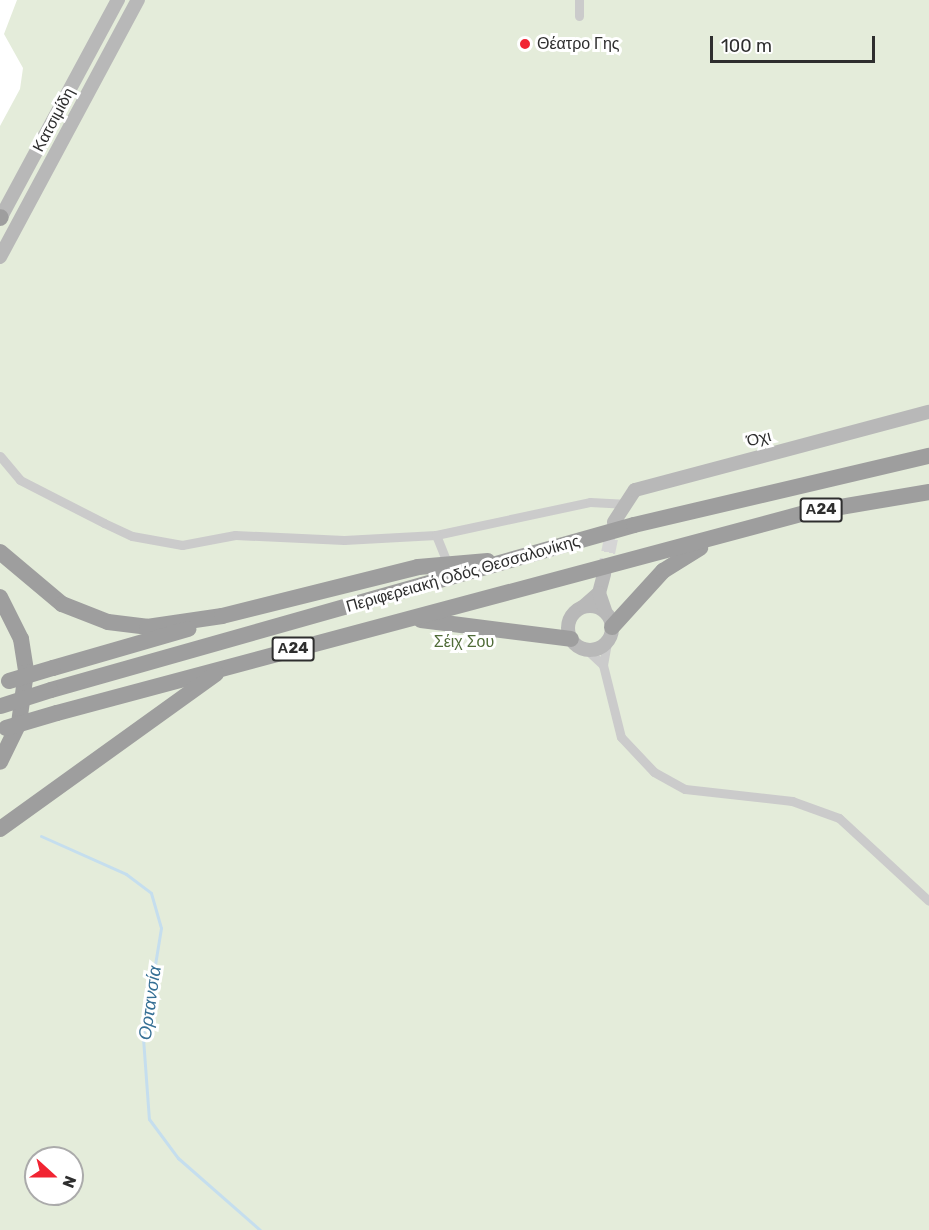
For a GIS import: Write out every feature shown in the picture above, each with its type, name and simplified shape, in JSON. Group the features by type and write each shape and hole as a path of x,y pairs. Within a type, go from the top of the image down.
{"highway":[{"name":"Περιφερειακή Οδός Θεσσαλονίκης","path":"1,707 51,690 502,561 749,495 929,456"},
{"name":"Περιφερειακή Οδός Θεσσαλονίκης","path":"3,729 228,666 716,539 805,513 929,492"},
{"path":"610,634 663,571 716,539"},
{"path":"0,552 53,598 108,622 147,627 222,616"},
{"path":"4,682 222,616 447,562 502,561"},
{"path":"0,597 18,631 26,672 19,723 0,762"},
{"path":"408,620 571,639"},
{"path":"0,829 228,666"}],"main road":[{"name":"Κατσιμίδη","path":"0,217 118,0"},
{"name":"Κατσιμίδη","path":"0,257 138,0"},
{"name":"Όχι","path":"614,522 623,504 635,490 929,412"},
{"path":"599,593 569,621 571,639 587,650 610,634 599,593 604,574"},
{"path":"584,606 605,610"}],"street":[{"path":"579,0 579,16"},
{"path":"0,456 20,480 132,536 156,543 182,545 235,535 344,540 436,535 590,502 623,504"},
{"path":"436,535 447,562"},
{"path":"610,634 603,665 621,737 654,772 685,789 792,801 839,818 929,902"},
{"path":"587,650 603,665"}],"green space":[{"name":"Σέιχ Σου","path":"17,0 929,0 929,1230 0,1230 0,126 20,89 23,68 4,34"}],"waterway":[{"name":"Ορτανσία","path":"41,836 126,874 151,893 161,928 143,1038 149,1119 178,1158 260,1230"}],"tunnel":[{"path":"604,573 614,524"}],"place":[{"name":"Θέατρο Γης","path":"525,44"}]}
